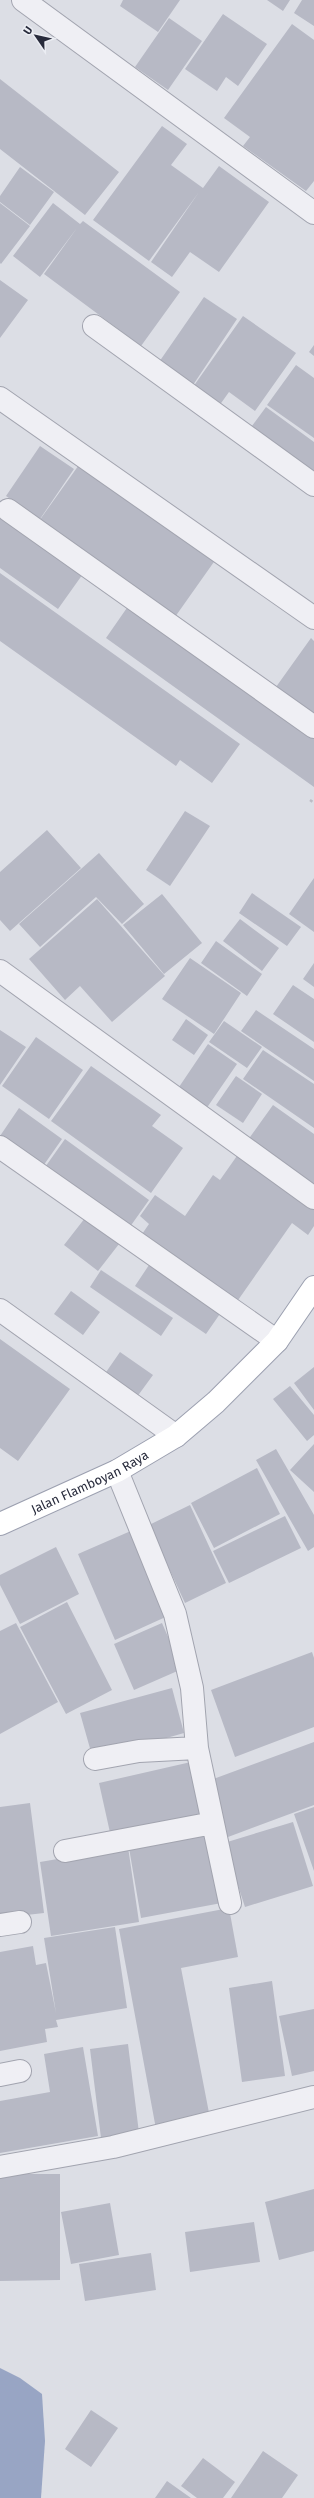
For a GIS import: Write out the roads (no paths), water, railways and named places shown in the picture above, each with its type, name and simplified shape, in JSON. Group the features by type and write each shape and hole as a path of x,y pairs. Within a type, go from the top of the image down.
{"main road":[{"name":"Jalan Flamboyan Raya","path":"0,1524 117,1471 176,1436 216,1402 277,1341 314,1287"}],"street":[{"path":"23,0 314,213"},
{"path":"94,326 314,485"},
{"path":"0,398 314,618"},
{"path":"8,510 314,727"},
{"path":"0,971 314,1198"},
{"path":"0,1147 277,1341"},
{"path":"0,1310 176,1436"},
{"path":"117,1471 175,1614 192,1688 197,1748 213,1823 224,1864 230,1902"},
{"path":"95,1759 139,1751 197,1748"},
{"path":"65,1851 213,1823"},
{"path":"0,2167 112,2147 314,2097"}],"water":[{"path":"0,2368 20,2378 42,2394 45,2441 41,2498 0,2498"}]}
